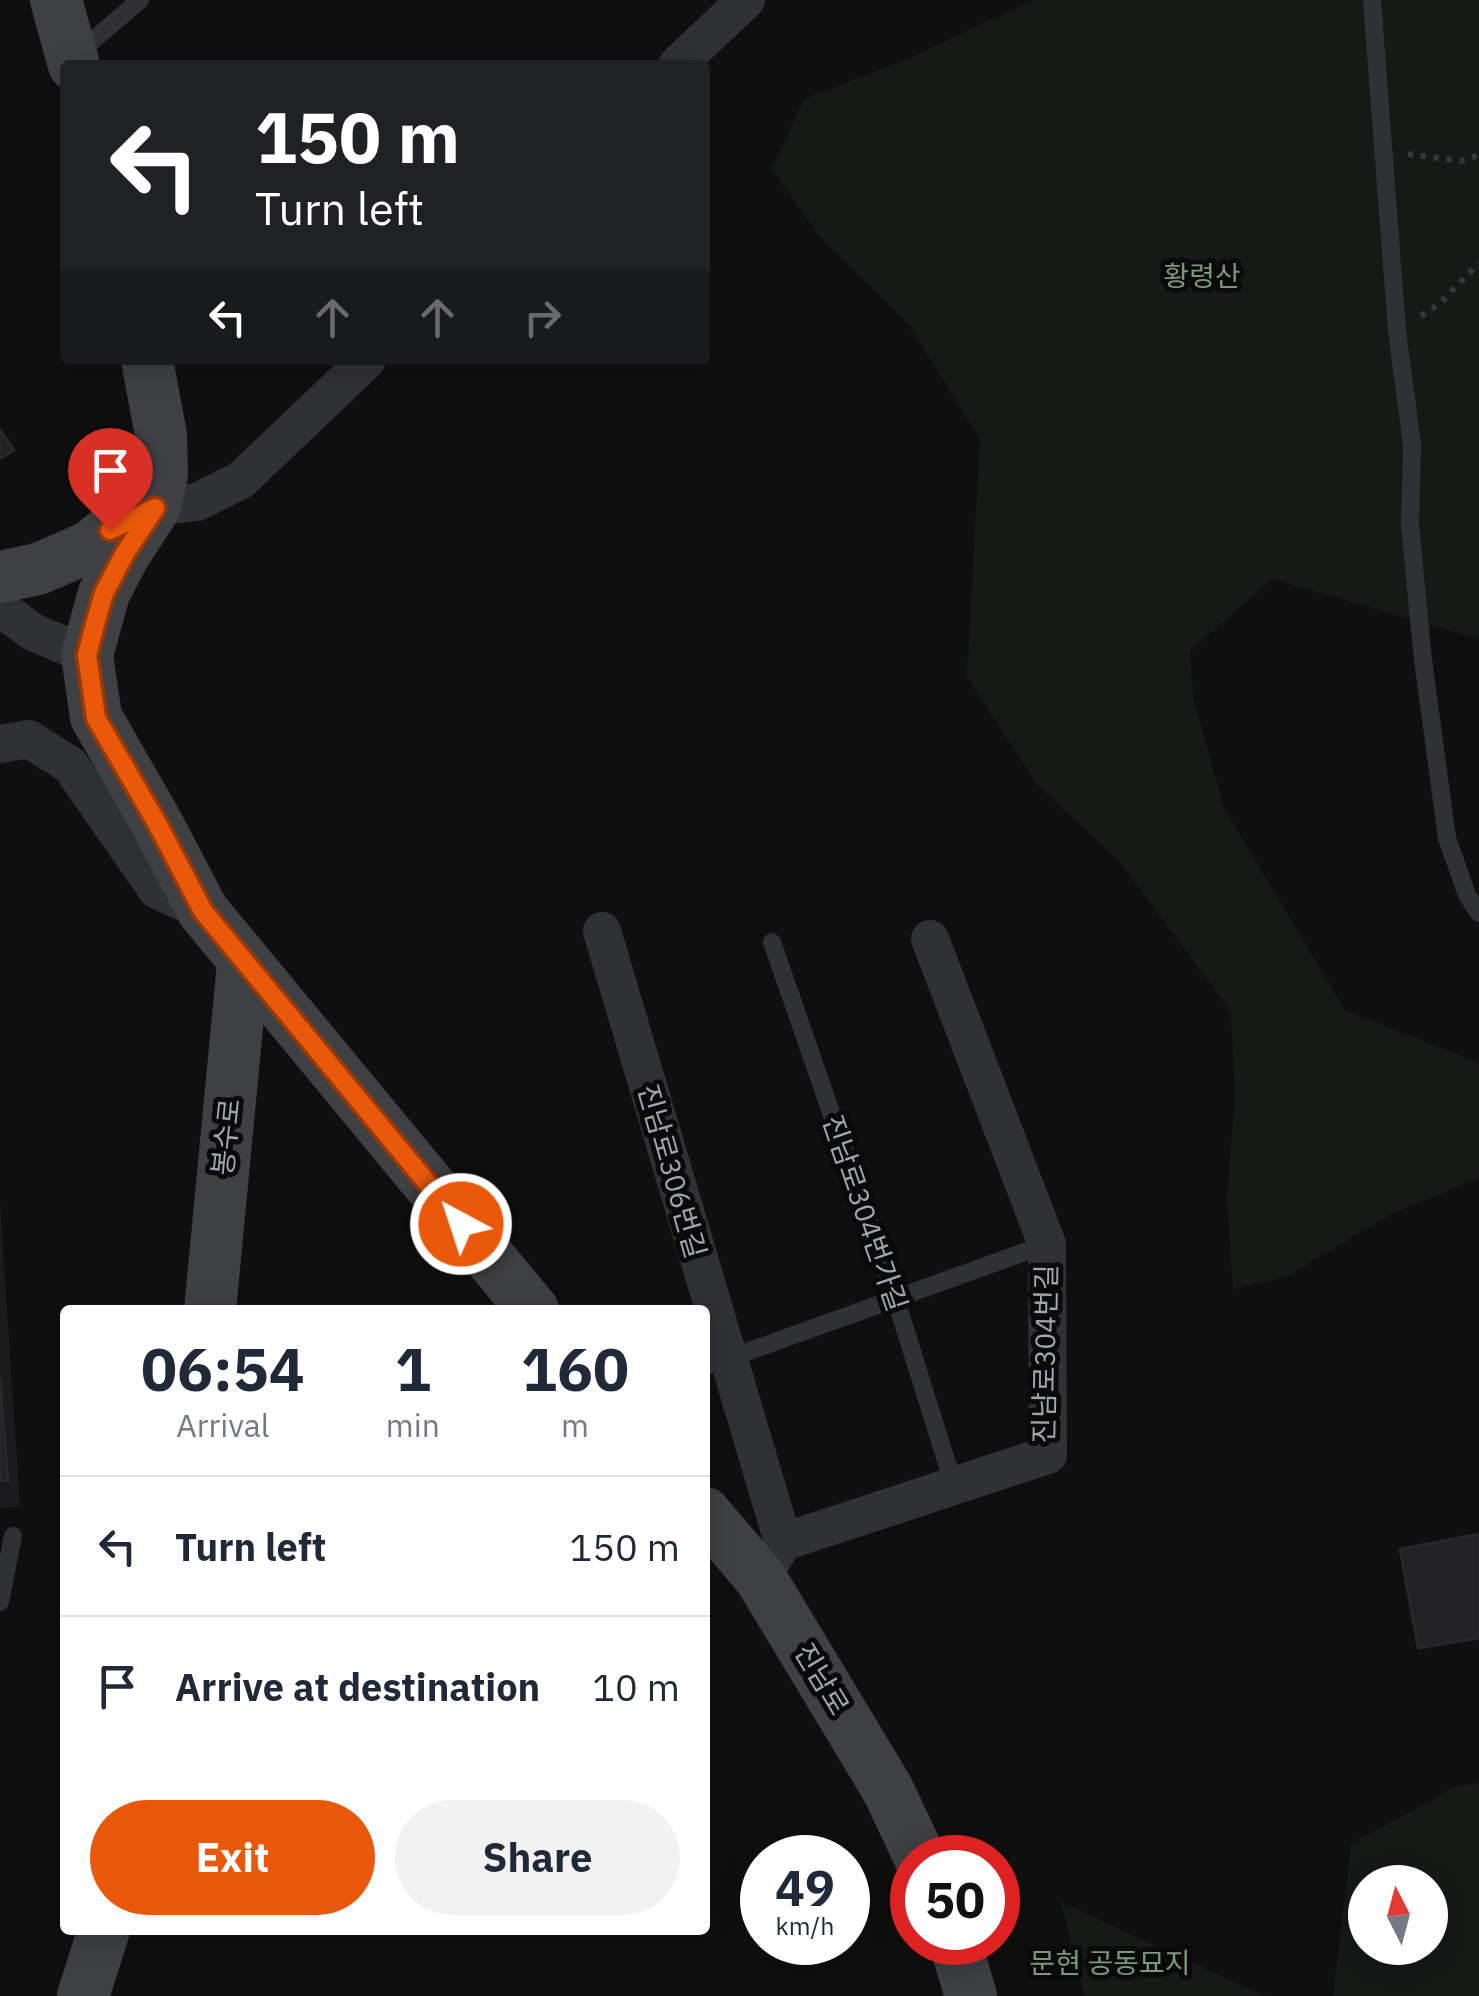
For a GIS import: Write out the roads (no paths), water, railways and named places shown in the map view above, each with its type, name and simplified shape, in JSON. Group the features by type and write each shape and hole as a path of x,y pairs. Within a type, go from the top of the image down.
{"main road":[{"path":"56,0 72,60"},
{"path":"148,365 161,435 162,474 155,508 104,593 87,655 96,718 203,911 243,964 530,1305"},
{"path":"0,577 38,569 92,546 110,530 155,508"},
{"name":"봉수로","path":"210,1305 243,964"},
{"name":"진남로","path":"710,1517 772,1561 909,1835"},
{"path":"83,1996 102,1935"},
{"path":"961,1965 970,1996"}],"street":[{"path":"682,60 746,0"},
{"path":"155,508 197,502 241,480 362,365"},
{"path":"0,608 33,632 87,655"},
{"path":"0,744 29,740 70,765 157,890 203,911"},
{"name":"진남로306번길","path":"602,931 701,1305"},
{"name":"진남로304번길","path":"772,1561 954,1486 1048,1455 1047,1244 930,939"},
{"name":"진남로306번길","path":"716,1363 772,1561"}],"lane":[{"path":"75,60 140,0"},
{"path":"1372,0 1397,331 1412,445 1410,526 1423,660 1447,838 1467,895 1479,912"},
{"name":"진남로304번가길","path":"772,942 895,1297 954,1486"},
{"path":"716,1363 1047,1244"},
{"path":"0,1602 14,1536"}],"park label":[{"name":"황령산","path":"1202,276"},
{"name":"문현 공동묘지","path":"1110,1963"}]}
